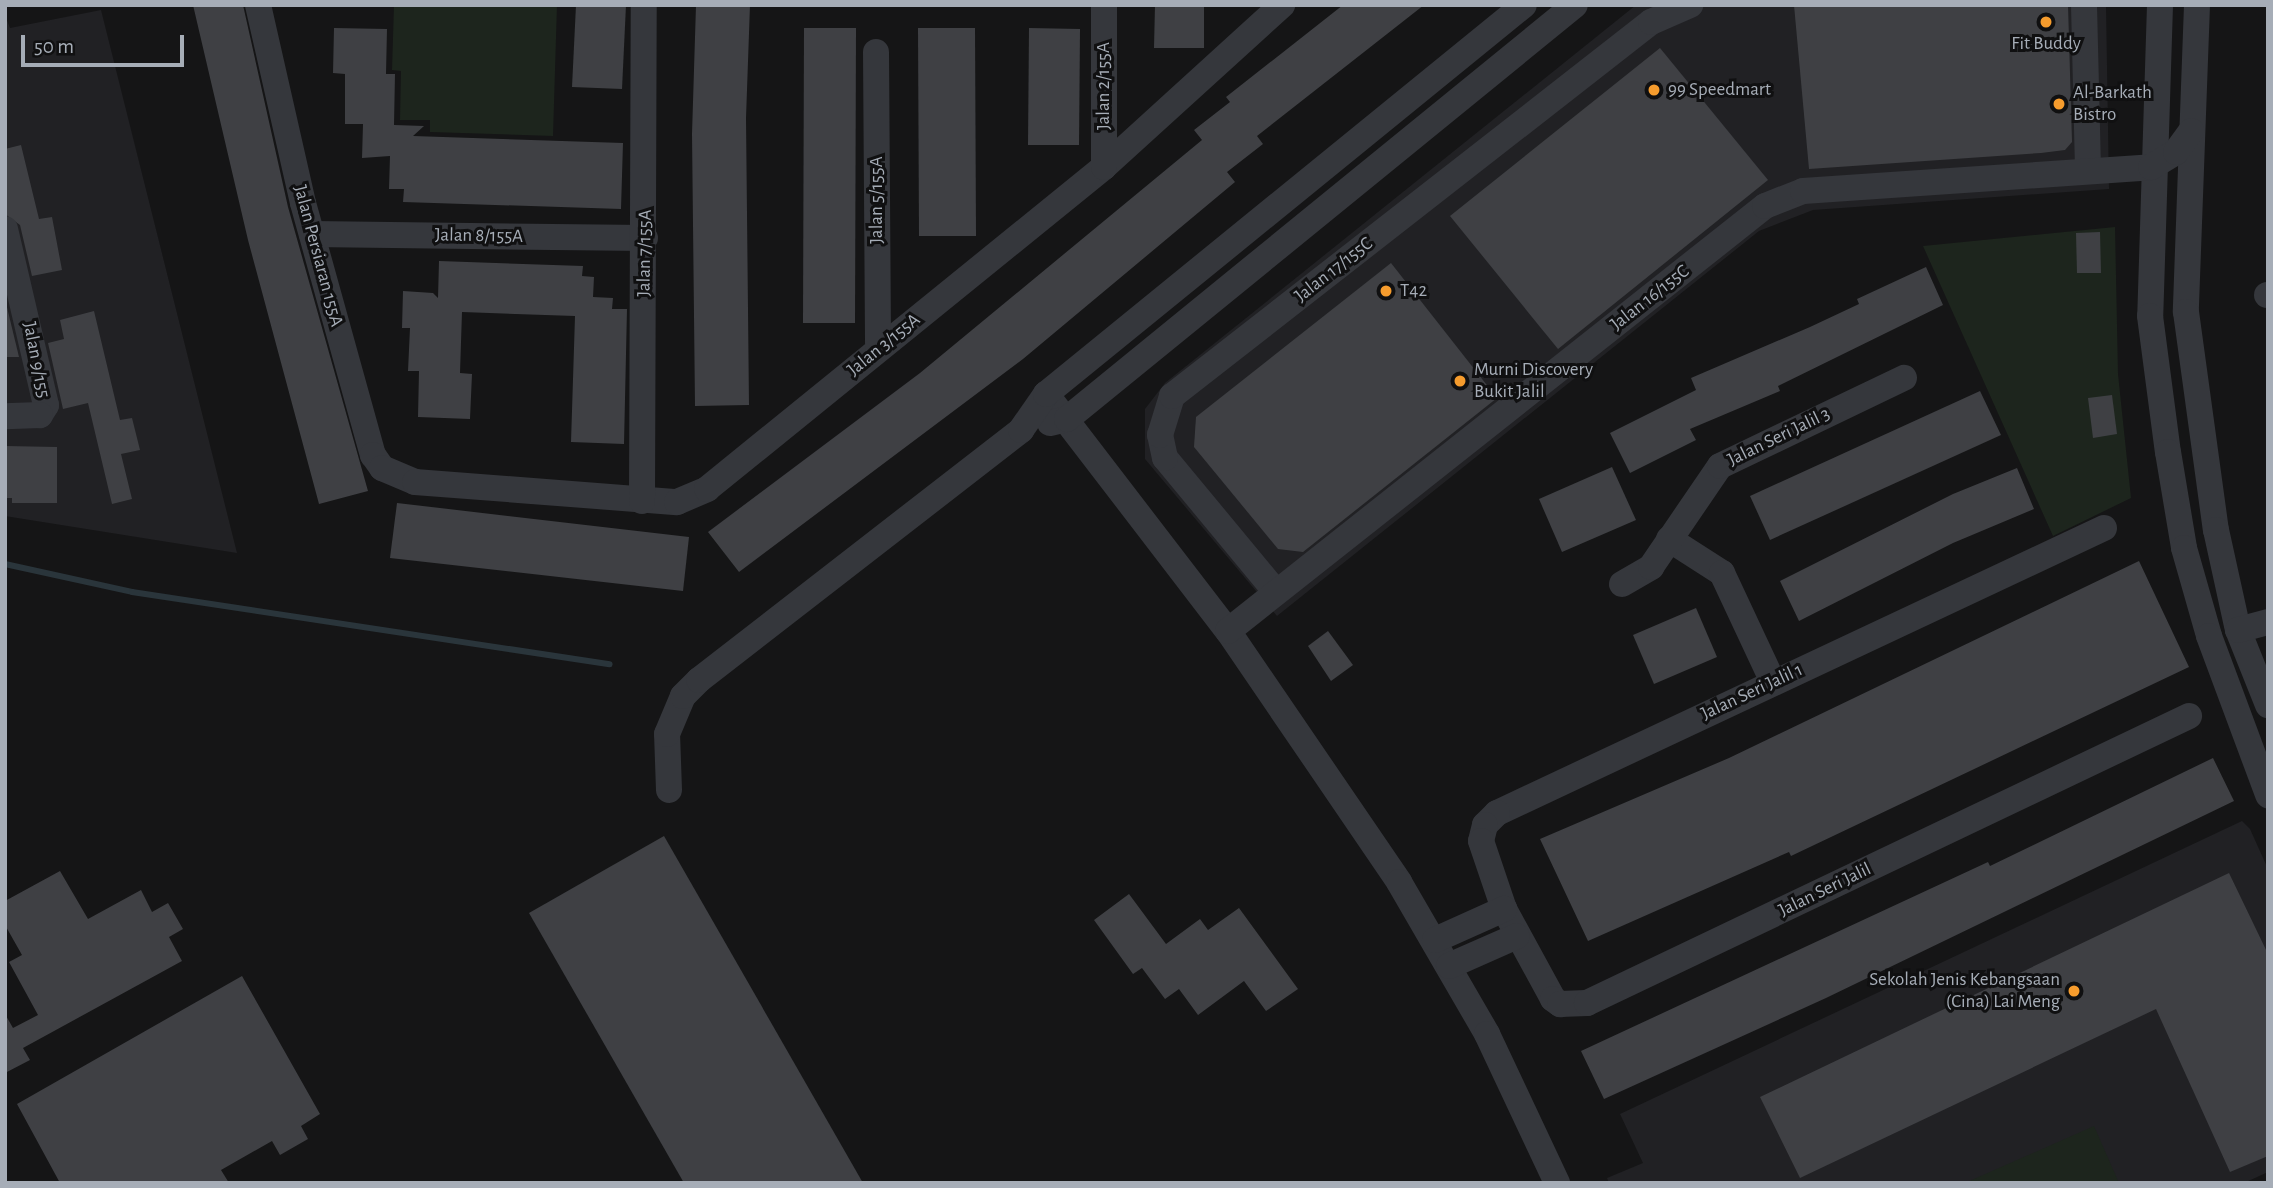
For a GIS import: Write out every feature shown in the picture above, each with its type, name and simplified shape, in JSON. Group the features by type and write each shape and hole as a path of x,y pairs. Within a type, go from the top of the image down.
{"street":[{"name":"Jalan Persiaran 155A","path":"258,5 312,234 373,455 395,477 415,482"},
{"name":"Jalan 7/155A","path":"642,501 644,5"},
{"name":"Jalan 2/155A","path":"1104,5 1104,167"},
{"name":"Jalan 3/155A","path":"415,482 677,502 707,489 1104,167 1282,5"},
{"path":"669,790 667,734 673,715 691,688 1021,430 1046,394 1524,5"},
{"path":"1021,430 1067,419 1574,5"},
{"name":"Jalan 17/155C","path":"1276,592 1164,458 1160,435 1172,396 1651,22 1690,5"},
{"path":"2084,5 2088,171"},
{"path":"2160,5 2151,167 2150,316 2184,548 2228,694 2268,796"},
{"path":"2197,5 2186,312 2216,530 2238,630 2268,705"},
{"name":"Jalan 5/155A","path":"876,52 878,349"},
{"path":"2151,167 2176,152 2191,131"},
{"path":"2151,167 2188,233"},
{"name":"Jalan 16/155C","path":"1228,631 1765,206 1803,191 2151,167"},
{"name":"Jalan 9/155","path":"5,229 46,405 40,415 5,416"},
{"name":"Jalan 8/155A","path":"312,234 645,238"},
{"name":"Jalan Seri Jalil 3","path":"1622,584 1651,566 1720,466 1903,378"},
{"path":"1046,394 1228,631 1435,940 1557,1183"},
{"name":"Jalan Seri Jalil 1","path":"1504,909 1480,841 1485,825 1497,813 2104,528"},
{"path":"1669,539 1722,573 1773,682"},
{"path":"2238,630 2268,622"},
{"path":"2210,636 2252,665"},
{"path":"2228,694 2252,665"},
{"name":"Jalan Seri Jalil","path":"1504,909 1553,999 1560,1004 1587,1003 2189,716"},
{"path":"1435,940 1504,909"},
{"path":"1449,966 1517,936"}],"shaded area":[{"path":"394,5 557,5 553,136 430,132 430,120 400,120 401,71 392,70"},
{"path":"1636,5 2106,5 2109,189 1813,210 1759,231 1277,616 1145,459 1145,409 1165,383"},
{"path":"101,10 237,553 5,516 5,15 10,28"},
{"path":"2115,227 2118,374 2131,498 2053,536 1923,246"},
{"name":"Sekolah Jenis Kebangsaan (Cina) Lai Meng","path":"2242,821 2250,829 2268,869 2268,1172 2244,1183 1609,1183 1607,1178 1643,1163 1620,1114"},
{"path":"2094,1126 2119,1183 1965,1183"}],"building":[{"path":"193,5 243,5 288,207 368,491 319,504 248,240"},
{"path":"576,5 626,5 622,89 572,87"},
{"path":"696,5 750,5 746,118 749,405 695,406 692,134"},
{"path":"1155,5 1204,5 1204,48 1154,48"},
{"path":"1343,5 1424,5 1257,136 1263,144 1227,172 1235,182 1023,359 739,572 708,532 920,373 1202,140 1194,130 1230,102 1226,97"},
{"path":"1794,5 2068,5 2072,142 2065,150 2041,153 1809,169"},
{"path":"334,28 387,29 386,74 395,74 394,125 424,126 413,136 623,143 621,209 403,202 404,189 389,189 390,156 362,158 363,124 345,124 345,74 333,73"},
{"path":"804,28 856,28 855,323 803,323"},
{"path":"918,28 975,28 976,236 919,236"},
{"path":"1029,28 1080,29 1079,145 1028,145"},
{"path":"1660,48 1768,180 1558,349 1450,216"},
{"path":"21,145 39,219 52,217 62,270 32,276 20,225 5,214 5,149"},
{"path":"2100,232 2101,273 2077,273 2076,233"},
{"path":"439,261 583,266 582,276 594,277 593,297 613,298 612,309 627,309 624,444 571,442 575,316 462,312 460,373 472,374 470,419 418,417 419,371 408,371 410,328 402,328 403,291 433,293 438,298"},
{"path":"1391,263 1497,398 1303,552 1278,549 1194,447 1196,417"},
{"path":"1926,267 1943,305 1778,386 1780,391 1690,429 1696,440 1630,473 1610,433 1696,390 1691,378 1859,304 1857,299"},
{"path":"5,299 19,357 5,357"},
{"path":"94,311 120,420 132,418 140,450 121,454 132,499 112,504 88,403 63,409 48,343 64,339 60,320"},
{"path":"1980,391 2001,435 1770,540 1750,496"},
{"path":"2112,395 2117,434 2093,438 2088,398"},
{"path":"5,446 57,447 57,503 12,503 12,498 5,498"},
{"path":"1612,467 1636,520 1562,552 1539,499"},
{"path":"2017,468 2034,509 1953,543 1799,621 1780,581 1953,494"},
{"path":"397,503 689,537 683,591 390,558"},
{"path":"2139,561 2189,667 1791,856 1789,852 1588,941 1540,839 1729,758"},
{"path":"1696,608 1717,657 1654,684 1633,635"},
{"path":"1328,631 1353,665 1331,681 1308,646"},
{"path":"2213,758 2234,801 1826,998 1604,1099 1581,1051 1988,862 1990,866"},
{"path":"664,836 863,1183 684,1183 529,913"},
{"path":"60,871 88,919 141,890 152,912 168,903 183,929 169,937 182,961 23,1048 30,1060 5,1073 5,1014 13,1028 38,1015 9,962 22,955 5,925 5,901"},
{"path":"2229,873 2268,954 2268,1156 2230,1172 2156,1009 1800,1178 1760,1097"},
{"path":"1129,894 1166,944 1200,919 1208,930 1239,908 1298,989 1266,1011 1244,981 1198,1015 1179,989 1165,999 1142,968 1133,974 1094,920"},
{"path":"242,976 320,1114 301,1126 308,1139 280,1155 272,1141 221,1170 229,1183 60,1183 17,1104"}],"waterway":[{"path":"5,564 132,592 610,664"}],"place":[{"name":"Fit Buddy","path":"2046,22"},
{"name":"99 Speedmart","path":"1654,90"},
{"name":"Al-Barkath Bistro","path":"2059,104"},
{"name":"T42","path":"1386,291"},
{"name":"Murni Discovery Bukit Jalil","path":"1460,381"},
{"name":"Sekolah Jenis Kebangsaan (Cina) Lai Meng","path":"2074,991"}]}
